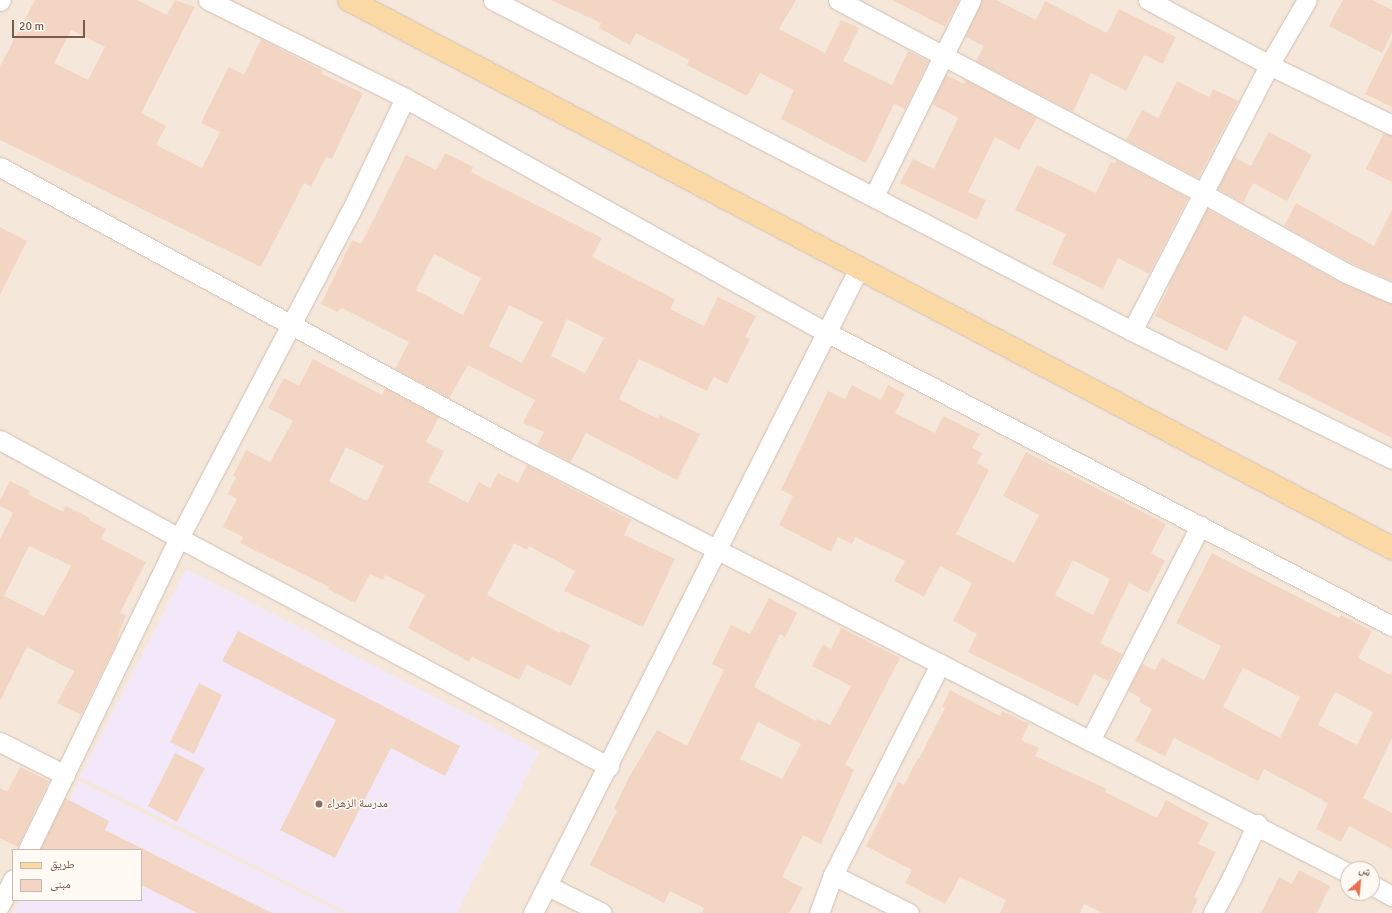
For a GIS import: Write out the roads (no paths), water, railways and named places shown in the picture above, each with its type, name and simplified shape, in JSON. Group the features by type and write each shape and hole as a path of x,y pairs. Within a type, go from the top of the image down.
{"main road":[{"path":"349,0 1392,548"}],"street":[{"path":"208,0 404,98 826,332 1392,626"},
{"path":"493,0 874,196 1132,331 1392,459"},
{"path":"838,0 1204,194 1346,273 1392,293"},
{"path":"874,196 971,0"},
{"path":"1148,0 1268,65 1392,125"},
{"path":"1132,331 1204,194 1268,65 1306,0"},
{"path":"28,849 179,538 351,211 404,98"},
{"path":"0,167 290,326 717,551 1340,868"},
{"path":"533,913 609,767 859,268"},
{"path":"0,440 179,538 609,767"},
{"path":"1090,741 1200,526"},
{"path":"819,913 833,875 940,664"},
{"path":"0,742 65,775"},
{"path":"1213,913 1256,824"},
{"path":"833,875 909,913"},
{"path":"0,905 12,881"},
{"path":"548,886 602,913"},
{"path":"1380,889 1392,896"}],"place":[{"name":"مدرسة الزهراء","path":"319,804"}]}
